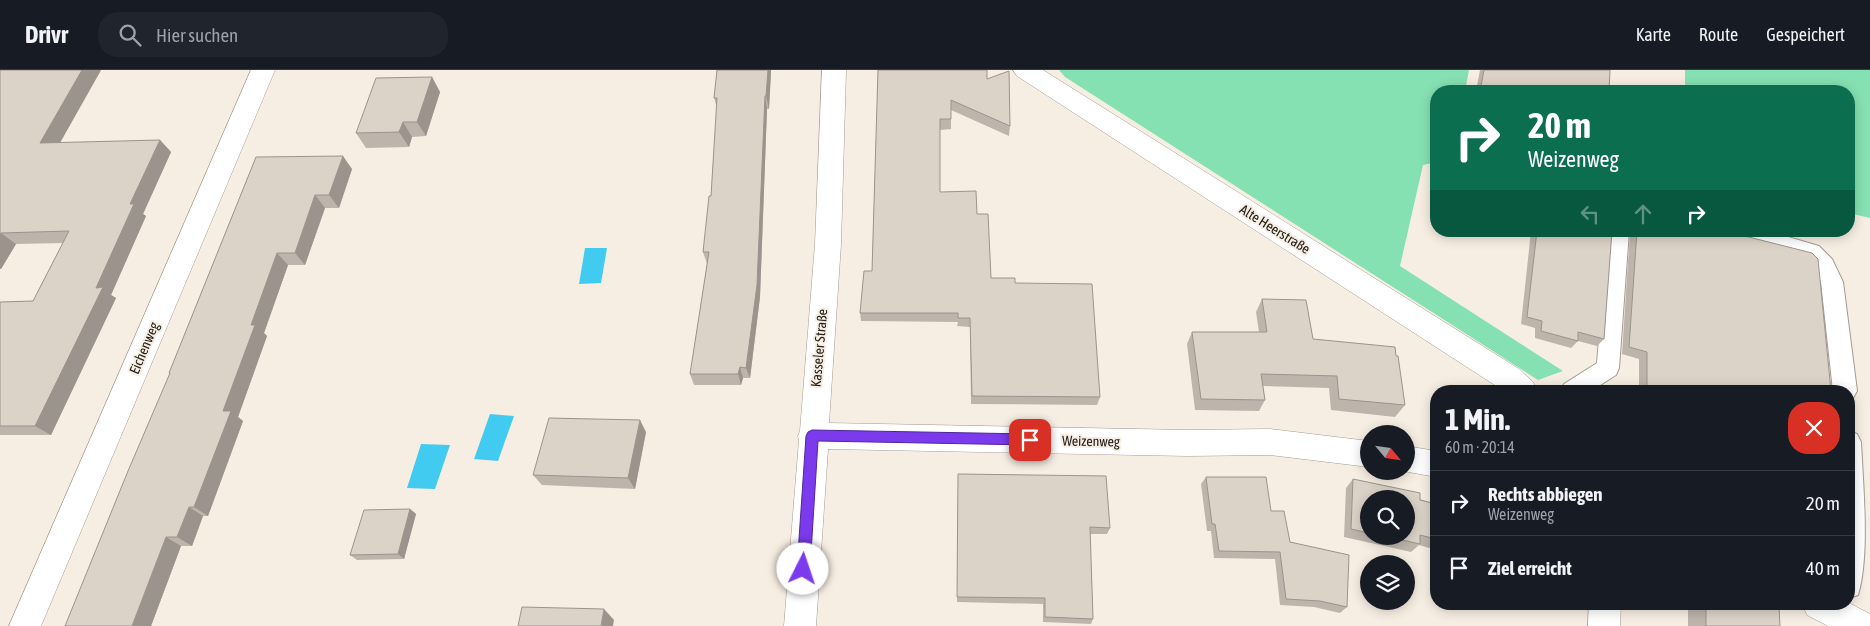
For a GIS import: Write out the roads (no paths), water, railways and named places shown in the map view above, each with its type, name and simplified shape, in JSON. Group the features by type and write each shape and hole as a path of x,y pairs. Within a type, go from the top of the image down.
{"street":[{"name":"Eichenweg","path":"25,626 263,70"},
{"name":"Kasseler Straße","path":"800,626 812,436 828,244 834,70"},
{"name":"Alte Heerstraße","path":"1025,70 1501,373 1516,385"},
{"name":"Weizenweg","path":"812,436 1178,443 1270,442 1360,453"},
{"path":"1415,460 1430,463"},
{"path":"1604,626 1605,610"}],"lane":[{"path":"1581,385 1608,368 1619,237"},
{"path":"1758,237 1811,252 1824,264 1832,282 1844,385"}],"water":[{"path":"585,248 607,248 601,283 579,284"},
{"path":"490,414 514,416 498,461 474,459"},
{"path":"421,444 450,445 435,489 407,488"}]}
